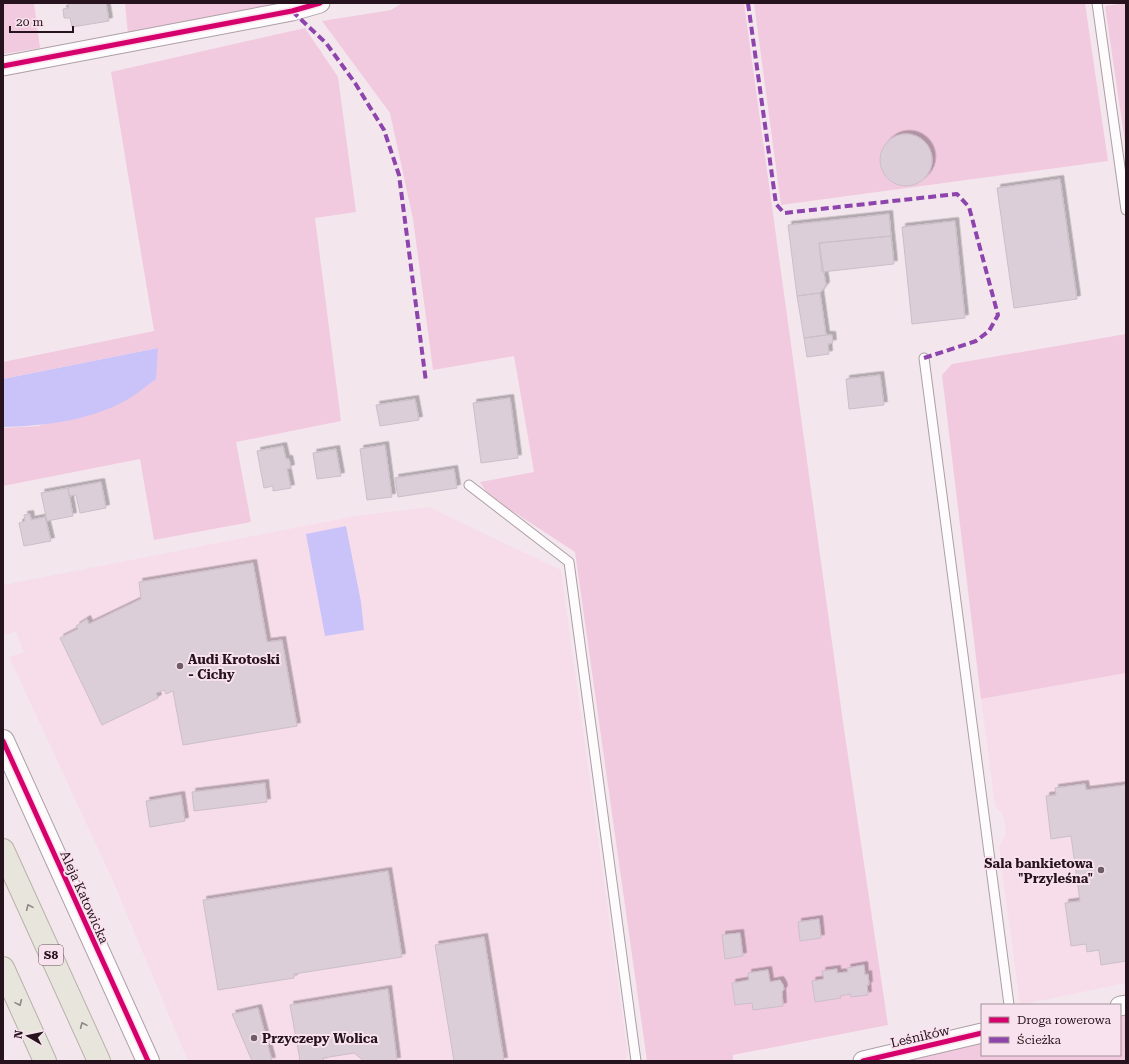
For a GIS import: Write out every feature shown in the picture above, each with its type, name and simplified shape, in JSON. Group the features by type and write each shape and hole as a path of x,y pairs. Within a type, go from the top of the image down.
{"highway":[{"name":"S8","path":"3,850 99,1061"},
{"path":"3,968 45,1061"}],"street":[{"path":"3,66 291,7 320,3"},
{"name":"Aleja Katowicka","path":"3,741 148,1061"},
{"name":"Leśników","path":"863,1061 981,1033"}],"lane":[{"path":"1097,3 1126,210"},
{"path":"924,358 1009,1004"},
{"path":"469,485 569,562 636,1061"}],"shaded area":[{"path":"3,3 34,3 40,48 3,54"},
{"path":"125,3 276,3 274,6 128,34"},
{"path":"402,3 744,3 843,722 888,1025 733,1055 733,1061 647,1061 575,552 489,496 480,482 534,472 514,356 433,370 413,219 390,113 322,21 391,10"},
{"path":"754,3 1085,3 1108,161 781,205"},
{"path":"1126,3 1126,149 1105,6"},
{"path":"305,28 338,77 356,212 315,218 341,421 236,442 251,522 154,540 140,459 3,486 3,428 39,426 158,348 3,379 3,362 154,331 111,72"},
{"path":"1126,334 1126,673 981,699 942,375 952,364"},
{"path":"158,348 156,379 123,402 80,418 49,424 3,427 3,379"},
{"path":"429,507 561,570 628,1055 624,1061 188,1061 113,881 9,657 24,652 16,632 4,635 3,633 3,585 355,516"},
{"path":"346,526 361,602 364,630 325,636 306,534"},
{"path":"1126,673 1126,983 1020,1004 999,847 1006,833 1003,815 995,806 981,699"},
{"path":"1126,1012 1126,1061 899,1061 981,1043 981,1056 1121,1056 1121,1013"}],"building":[{"path":"68,3 106,3 109,21 72,27 70,18 64,18 63,9 69,8"},
{"path":"906,134 916,136 924,142 930,150 932,160 930,170 924,178 916,184 906,186 896,184 888,178 882,170 880,160 882,150 888,142 896,136"},
{"path":"1060,179 1077,299 1014,308 997,188"},
{"path":"889,214 891,236 819,243 826,285 820,293 797,296 788,225"},
{"path":"955,221 965,318 912,324 902,227"},
{"path":"891,236 894,264 822,272 819,243"},
{"path":"820,293 826,335 804,338 797,296"},
{"path":"832,335 833,343 828,344 829,354 807,357 804,338"},
{"path":"880,375 884,405 849,409 846,379"},
{"path":"510,398 518,458 481,463 473,403"},
{"path":"415,399 419,420 380,426 376,405"},
{"path":"385,445 392,497 367,500 360,449"},
{"path":"283,446 286,459 289,459 291,468 287,469 291,488 273,491 273,486 264,488 257,451"},
{"path":"336,449 341,476 317,479 313,453"},
{"path":"454,469 457,488 398,497 395,478"},
{"path":"101,482 106,508 80,513 76,495 69,496 68,488"},
{"path":"68,488 73,516 47,521 41,493"},
{"path":"30,514 31,520 45,517 51,541 24,546 19,523 25,521 24,515"},
{"name":"Audi Krotoski - Cichy","path":"253,563 267,642 282,640 297,726 183,745 173,691 166,694 164,690 156,693 158,698 102,725 60,638 78,629 76,626 87,619 89,624 141,599 139,582"},
{"path":"265,783 267,802 194,811 192,792"},
{"name":"Sala bankietowa \"Przyleśna\"","path":"1085,784 1086,790 1126,785 1126,961 1101,965 1099,950 1087,952 1086,944 1071,946 1065,903 1080,901 1071,836 1051,839 1046,796 1056,795 1055,788"},
{"path":"181,795 185,821 150,827 146,801"},
{"path":"388,871 402,957 294,974 294,978 218,990 203,900"},
{"path":"819,919 821,938 800,941 798,922"},
{"path":"740,933 743,956 725,959 722,935"},
{"path":"484,937 504,1061 454,1061 435,945"},
{"path":"864,965 865,975 868,974 868,995 851,997 850,994 840,996 841,998 815,1002 812,981 824,979 822,971 837,969 837,973 848,972 847,968"},
{"path":"768,970 770,982 780,980 783,985 783,1006 753,1010 752,1003 735,1005 732,983 749,980 748,973"},
{"path":"388,989 397,1061 364,1061 354,1053 323,1058 324,1061 296,1061 300,1060 290,1005"},
{"name":"Przyczepy Wolica","path":"258,1008 272,1061 252,1061 232,1014"}],"marked path":[{"path":"748,3 776,204 784,213 957,194 969,207 998,315 989,331 976,341 924,358"},
{"path":"292,11 326,43 355,83 384,130 399,175 426,382"}],"cycle path":[{"path":"3,66 292,11 320,3"},
{"path":"3,741 148,1061"},
{"path":"863,1061 981,1033"}],"place":[{"name":"Audi Krotoski - Cichy","path":"180,666"},
{"name":"Sala bankietowa \"Przyleśna\"","path":"1101,870"},
{"name":"Przyczepy Wolica","path":"254,1038"}]}
